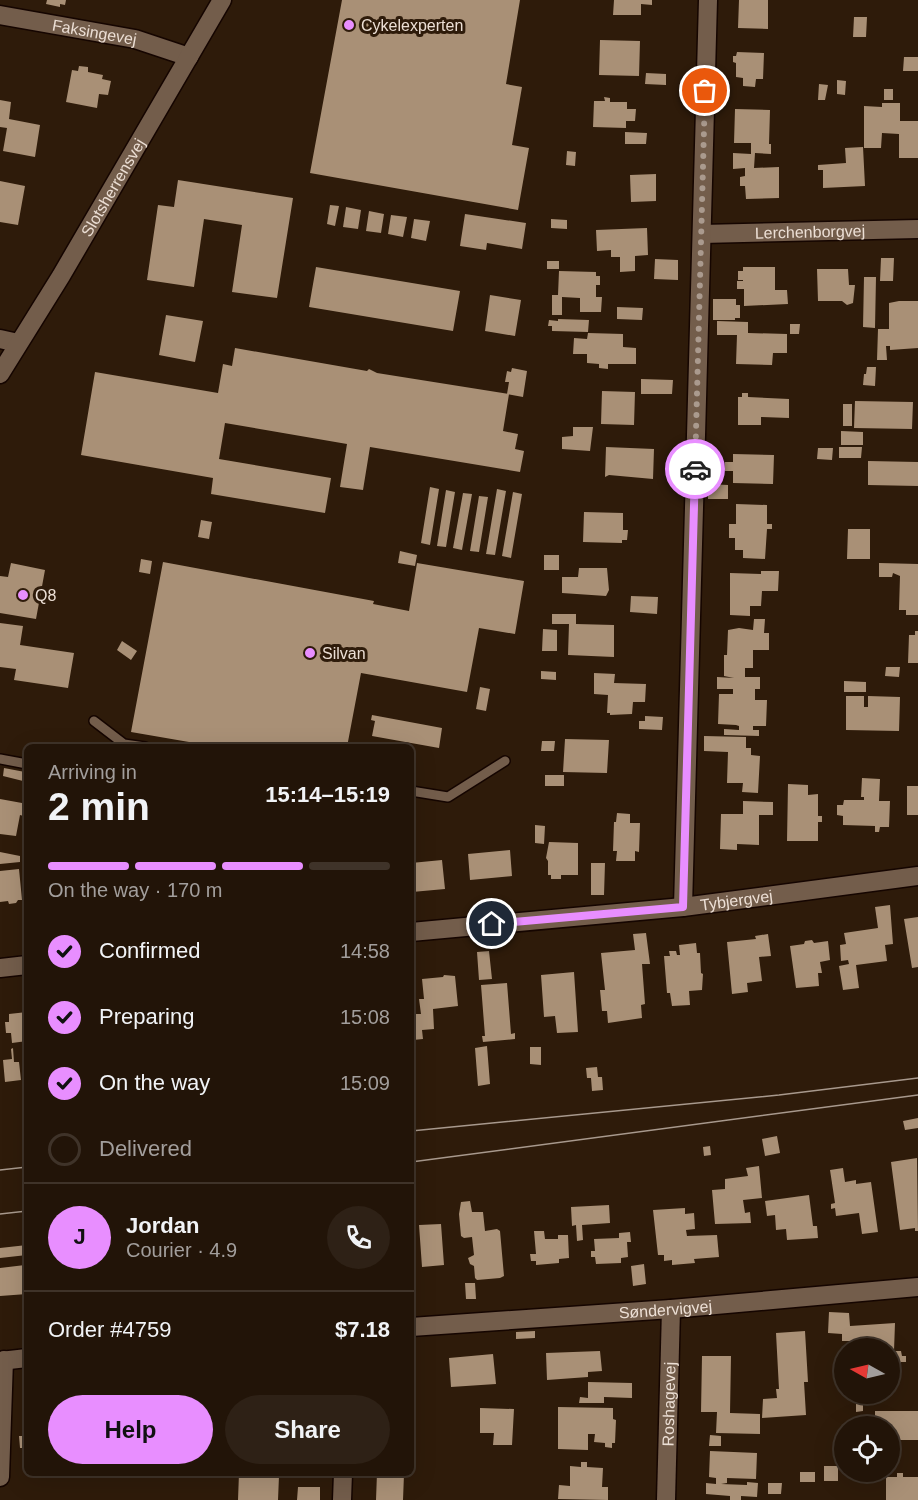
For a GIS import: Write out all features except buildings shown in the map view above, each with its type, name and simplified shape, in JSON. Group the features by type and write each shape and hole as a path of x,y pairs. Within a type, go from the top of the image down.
{"street":[{"name":"Slotsherrensvej","path":"0,374 9,341 61,276 222,0"},
{"path":"683,907 708,0"},
{"name":"Faksingevej","path":"0,15 135,39 189,57"},
{"name":"Lerchenborgvej","path":"702,234 918,229"},
{"name":"Tybjergvej","path":"414,932 683,907 918,876"},
{"path":"0,968 24,965"},
{"name":"Søndervigvej","path":"414,1327 672,1309 918,1287"},
{"name":"Roshagevej","path":"666,1500 672,1309"},
{"path":"0,1477 2,1360 24,1358"},
{"path":"342,1476 342,1500"}],"lane":[{"path":"94,722 124,744"},
{"path":"0,759 24,763"},
{"path":"414,791 448,797 506,760"}],"tram line":[{"path":"414,1131 779,1095 918,1078"},
{"path":"414,1162 918,1095"},
{"path":"0,1170 24,1167"},
{"path":"0,1214 24,1211"}],"way so far":[{"path":"695,469 705,91"}],"place":[{"name":"Cykelexperten","path":"349,25"},
{"name":"Q8","path":"23,595"},
{"name":"Silvan","path":"310,653"}],"route":[{"path":"492,924 683,907 695,469"}]}
